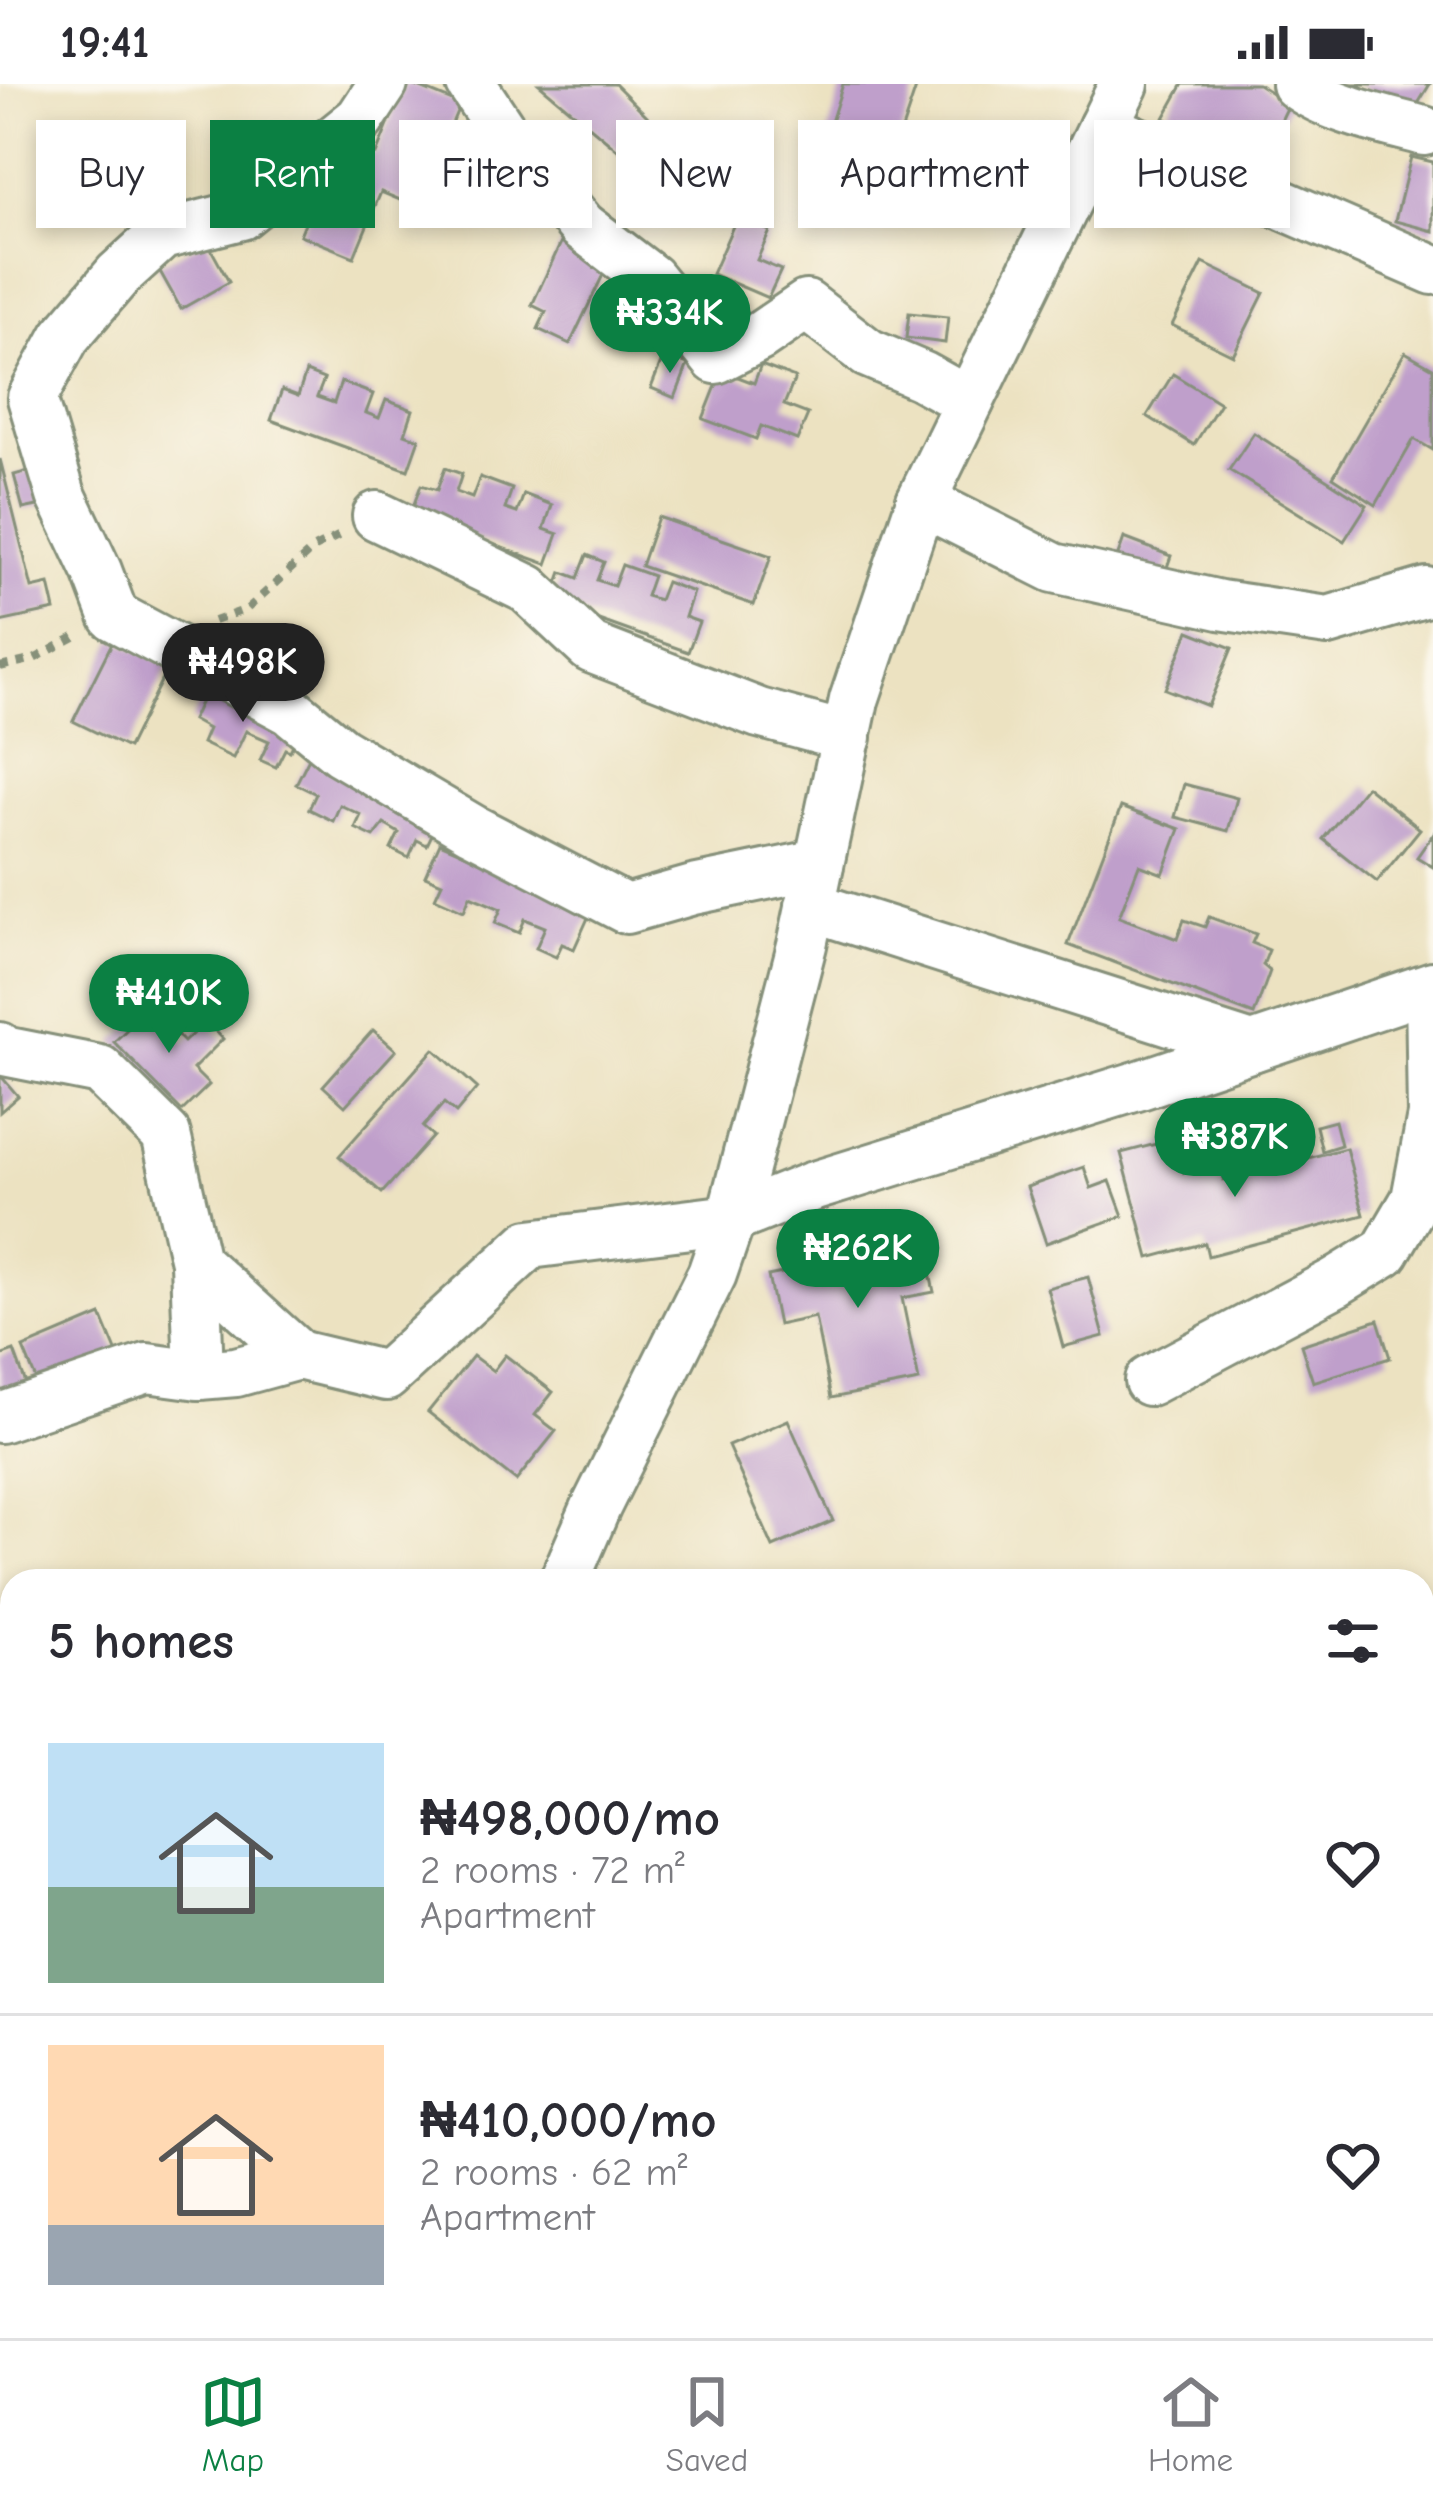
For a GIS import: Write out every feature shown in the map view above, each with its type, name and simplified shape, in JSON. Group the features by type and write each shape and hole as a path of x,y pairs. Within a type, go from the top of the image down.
{"street":[{"path":"383,84 360,118 241,215 162,236 118,275 65,338 32,398 61,495 114,616 290,710 340,751 472,829 626,908 693,890 815,885 1252,1048"},
{"path":"471,84 501,129 582,226 650,278 716,359 759,338 806,304 868,353 969,402"},
{"path":"1106,120 1124,84"},
{"path":"1296,84 1353,110 1424,131"},
{"path":"569,1569 712,1274 731,1219 815,885 854,700 921,501 1094,145"},
{"path":"1290,209 1433,271"},
{"path":"921,501 1054,568 1220,605 1328,621 1427,592"},
{"path":"377,516 528,589 591,648 758,712 847,737"},
{"path":"195,1262 298,1355 386,1376 530,1244 731,1219 811,1187 1431,987 1432,1115 1416,1199 1384,1252 1149,1381"},
{"path":"0,1047 100,1070 166,1135 195,1262 199,1375"},
{"path":"0,1418 147,1368 199,1375 236,1372 298,1355"}],"building":[{"path":"405,84 460,104 453,120 399,120 399,200 381,192 375,206 376,154"},
{"path":"539,84 615,84 651,120 616,120 616,148 592,128 592,120 582,120"},
{"path":"843,84 916,88 905,120 832,120"},
{"path":"1183,84 1258,84 1289,104 1281,120 1164,118"},
{"path":"1356,84 1430,84 1411,115"},
{"path":"1411,157 1433,162 1433,231 1395,221"},
{"path":"303,228 366,228 354,257 300,235"},
{"path":"732,228 770,231 757,260 781,270 768,298 712,274"},
{"path":"564,236 611,258 570,344 538,329 546,312 532,305"},
{"path":"206,240 229,282 181,309 157,266"},
{"path":"1203,263 1264,293 1233,355 1172,325"},
{"path":"909,313 948,317 945,343 906,338"},
{"path":"1405,352 1433,368 1433,450 1414,439 1376,505 1333,477"},
{"path":"664,355 688,364 675,398 651,388"},
{"path":"761,365 795,378 784,405 808,414 797,440 761,426 756,439 703,419 722,371 754,383"},
{"path":"306,372 324,379 317,397 334,403 341,382 373,394 366,413 379,418 386,400 413,410 405,434 419,439 408,470 271,420 282,390 298,396"},
{"path":"1173,374 1220,403 1194,445 1147,416"},
{"path":"1254,433 1367,505 1344,541 1229,470"},
{"path":"0,459 32,588 49,584 55,610 0,622"},
{"path":"445,468 462,474 456,492 472,498 480,477 512,489 505,509 517,513 524,494 552,505 544,529 558,534 547,564 410,515 421,485 437,490"},
{"path":"32,470 42,505 23,509 14,475"},
{"path":"658,517 771,556 754,605 641,566"},
{"path":"1124,538 1171,556 1164,576 1117,558"},
{"path":"587,555 604,562 597,580 614,586 622,565 653,576 646,596 659,600 666,582 693,592 685,617 699,622 688,652 551,603 562,572 578,578"},
{"path":"1189,631 1232,648 1208,706 1165,689"},
{"path":"114,639 169,665 128,748 73,721"},
{"path":"210,682 302,727 276,767 260,760 269,741 246,731 233,758 202,743 208,729 192,720"},
{"path":"309,758 438,822 427,845 417,840 409,858 391,849 399,833 384,824 374,837 355,828 361,815 340,805 333,821 309,809 316,794 296,784"},
{"path":"1184,784 1237,798 1228,831 1175,817"},
{"path":"1366,786 1420,829 1377,882 1323,839"},
{"path":"1121,807 1180,829 1163,874 1139,865 1119,917 1177,939 1184,920 1205,927 1209,917 1256,934 1252,943 1269,950 1263,965 1270,971 1254,1015 1068,945"},
{"path":"1433,834 1433,867 1417,857"},
{"path":"440,843 592,909 574,949 562,944 556,957 536,948 545,927 525,919 519,933 495,923 501,909 470,896 464,911 435,898 442,883 425,876"},
{"path":"150,1007 184,1042 206,1021 223,1039 193,1069 209,1085 182,1111 114,1042"},
{"path":"373,1030 396,1050 345,1106 323,1086"},
{"path":"434,1049 477,1088 456,1113 444,1103 423,1127 433,1136 382,1193 339,1156"},
{"path":"0,1075 18,1096 0,1112"},
{"path":"1335,1121 1341,1145 1322,1151 1316,1126"},
{"path":"1175,1139 1184,1173 1220,1164 1224,1180 1346,1148 1364,1215 1208,1256 1205,1243 1149,1258 1121,1153"},
{"path":"1084,1167 1091,1188 1110,1181 1123,1216 1046,1243 1027,1187"},
{"path":"875,1239 881,1249 923,1240 934,1292 902,1298 919,1381 831,1398 815,1317 778,1325 768,1276 811,1267 808,1253"},
{"path":"1088,1277 1104,1336 1063,1347 1047,1288"},
{"path":"101,1315 118,1356 40,1389 23,1348"},
{"path":"1378,1320 1390,1358 1313,1382 1301,1345"},
{"path":"14,1351 28,1389 0,1400 0,1356"},
{"path":"505,1355 553,1392 535,1415 556,1431 516,1481 428,1412 473,1356 493,1371"},
{"path":"788,1420 833,1521 773,1547 728,1446"}]}
